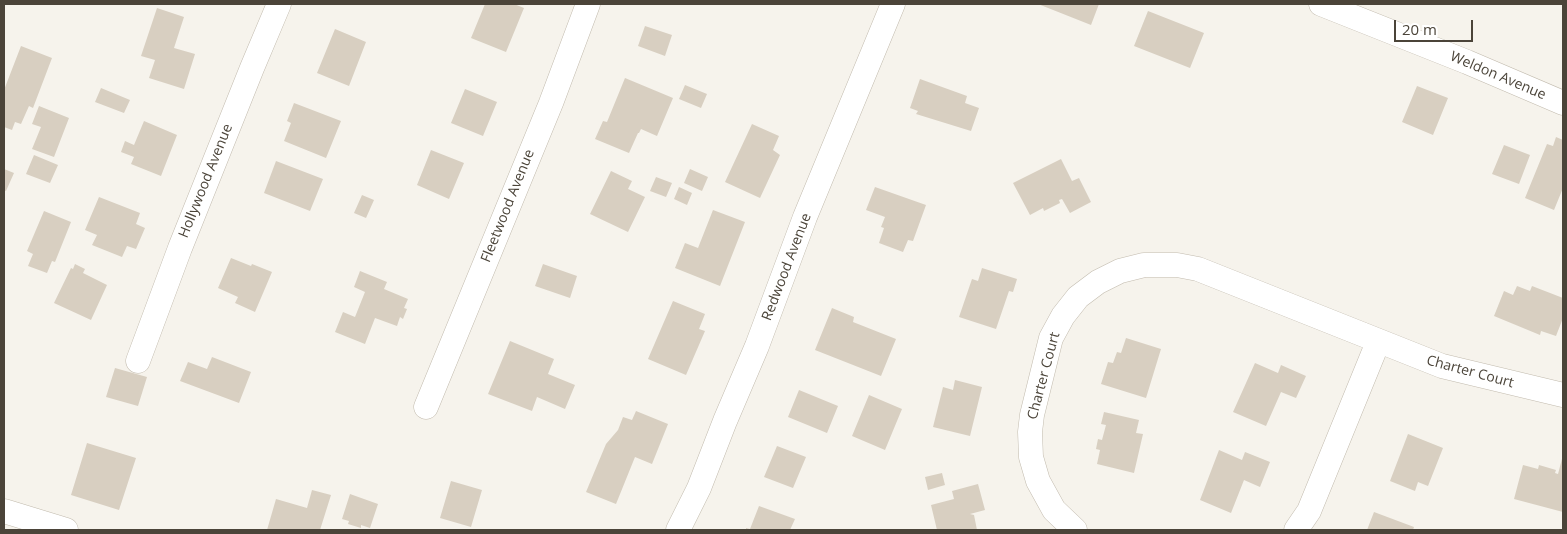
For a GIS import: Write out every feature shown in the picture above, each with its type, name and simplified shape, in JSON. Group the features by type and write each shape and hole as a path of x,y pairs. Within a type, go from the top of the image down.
{"street":[{"name":"Hollywood Avenue","path":"138,361 180,248 279,4"},
{"name":"Fleetwood Avenue","path":"426,408 551,103 588,4"},
{"name":"Redwood Avenue","path":"678,530 698,488 757,346 806,217 893,4"},
{"name":"Weldon Avenue","path":"1321,4 1467,62 1563,103"},
{"name":"Charter Court","path":"1075,530 1054,510 1038,481 1031,457 1030,432 1032,415 1051,338 1063,316 1078,297 1098,282 1120,271 1144,265 1177,265 1198,270 1442,366 1563,395"},
{"path":"1296,530 1309,511 1378,342"},
{"path":"4,511 66,530"}],"building":[{"path":"485,4 514,4 524,8 506,52 471,38"},
{"path":"1038,4 1099,4 1091,25"},
{"path":"157,8 184,17 174,48 195,54 184,89 149,78 155,60 141,56"},
{"path":"1148,11 1204,33 1190,68 1134,46"},
{"path":"645,26 672,35 665,56 638,46"},
{"path":"335,29 366,42 349,86 317,73"},
{"path":"21,46 52,58 33,108 29,106 21,124 15,122 12,130 4,127 4,90"},
{"path":"625,78 673,98 657,136 641,129 629,153 595,139 603,121 607,122"},
{"path":"920,79 967,96 965,103 979,108 971,131 916,114 918,111 910,108"},
{"path":"685,85 707,94 701,108 679,99"},
{"path":"1417,86 1448,98 1433,135 1402,122"},
{"path":"101,88 130,100 124,113 95,102"},
{"path":"465,89 497,102 483,136 451,123"},
{"path":"294,103 341,121 326,158 284,141 291,123 287,121"},
{"path":"39,106 69,118 54,157 32,149 41,127 32,124"},
{"path":"144,121 177,135 161,176 131,164 134,157 121,152 125,141 134,145"},
{"path":"752,124 779,136 773,150 780,155 760,198 725,182"},
{"path":"1556,137 1563,140 1563,188 1554,210 1525,198 1547,144 1553,146"},
{"path":"1504,145 1530,155 1519,184 1492,174"},
{"path":"431,150 464,163 449,199 417,185"},
{"path":"34,155 58,165 50,183 26,174"},
{"path":"1061,159 1072,181 1079,178 1091,202 1070,213 1062,199 1059,200 1060,203 1044,211 1043,208 1030,215 1013,183"},
{"path":"276,161 323,179 310,211 264,193"},
{"path":"4,169 14,173 6,191 4,190"},
{"path":"690,169 708,177 702,191 684,183"},
{"path":"611,171 632,181 628,189 645,197 628,232 590,214"},
{"path":"656,177 672,183 666,197 650,191"},
{"path":"679,187 692,193 687,205 674,199"},
{"path":"875,187 926,205 913,241 908,240 903,252 879,243 884,228 881,227 885,217 866,210"},
{"path":"362,195 374,200 366,218 354,213"},
{"path":"99,197 140,213 136,224 145,228 136,249 127,246 122,257 92,245 97,235 85,230"},
{"path":"713,210 745,222 720,286 675,268 685,243 698,248"},
{"path":"44,211 71,222 55,262 52,261 47,273 28,266 33,254 27,251"},
{"path":"231,258 272,272 255,312 235,303 238,297 218,288"},
{"path":"75,264 85,269 83,273 107,285 91,320 54,303 71,268 73,269"},
{"path":"543,264 577,276 570,298 535,286"},
{"path":"982,268 1017,279 1013,292 1009,291 996,329 959,317 972,279 978,281"},
{"path":"360,271 387,282 384,289 408,299 404,308 407,309 403,319 400,317 397,326 375,318 365,344 335,332 343,312 355,317 365,292 354,287"},
{"path":"1517,286 1530,291 1532,286 1563,298 1563,318 1556,336 1541,331 1540,335 1494,316 1504,291 1513,295"},
{"path":"673,301 705,314 699,329 705,331 686,375 648,359"},
{"path":"832,308 854,317 853,322 896,339 881,376 815,350"},
{"path":"1126,338 1161,349 1146,398 1101,384 1108,362 1113,363 1117,352 1121,353"},
{"path":"510,341 554,359 548,374 575,385 565,409 537,397 532,411 488,394"},
{"path":"212,357 251,372 239,403 180,381 188,362 207,369"},
{"path":"1255,363 1278,373 1281,365 1306,376 1296,398 1281,392 1266,426 1233,412"},
{"path":"115,368 147,377 138,406 106,397"},
{"path":"955,380 982,387 970,436 933,427 943,387 953,390"},
{"path":"799,390 838,406 827,433 788,417"},
{"path":"869,395 902,409 885,450 852,436"},
{"path":"636,411 668,424 652,464 635,457 616,504 586,492 606,444 618,430 623,417 632,420"},
{"path":"1104,412 1139,420 1136,433 1143,434 1134,473 1097,464 1100,450 1096,449 1098,439 1102,440 1106,425 1101,424"},
{"path":"1408,434 1443,448 1428,486 1418,482 1415,491 1390,481"},
{"path":"87,443 136,458 119,510 71,495"},
{"path":"777,446 806,457 793,488 764,477"},
{"path":"1219,450 1242,460 1245,452 1270,462 1260,487 1244,480 1231,513 1200,500"},
{"path":"1563,455 1563,512 1514,499 1523,465 1538,469 1539,465 1556,470 1555,473 1558,474"},
{"path":"942,473 945,485 928,490 925,477"},
{"path":"451,481 482,490 471,527 440,518"},
{"path":"978,484 985,510 970,514 974,515 977,530 937,530 931,505 954,499 952,491"},
{"path":"312,490 331,495 320,530 267,530 276,499 307,508"},
{"path":"350,494 378,504 370,528 361,525 361,528 348,524 349,521 342,519"},
{"path":"759,506 795,519 790,530 746,530 746,528 750,529"},
{"path":"1374,512 1414,527 1413,530 1367,530"}]}
